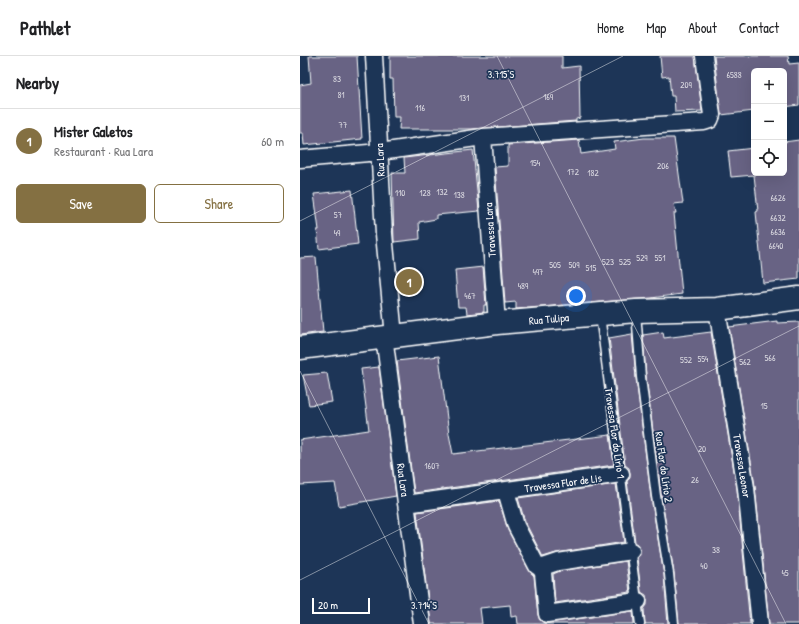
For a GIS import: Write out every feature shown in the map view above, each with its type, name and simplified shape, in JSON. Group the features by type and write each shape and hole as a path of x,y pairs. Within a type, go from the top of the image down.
{"street":[{"name":"Rua Lara","path":"374,56 389,336 406,504 422,624"},
{"path":"300,159 380,152 483,137 704,122 710,120 712,115 704,56"},
{"name":"Travessa Lara","path":"483,137 497,323"},
{"name":"Rua Tulipa","path":"300,348 497,323 600,314 717,309 799,298"},
{"name":"Travessa Leonor","path":"717,309 746,488 760,624"},
{"name":"Travessa Flor de Lis","path":"406,504 621,474"},
{"path":"506,491 516,526 537,566 543,573 546,619 638,601"},
{"path":"540,568 558,562 631,551"}],"lane":[{"name":"Rua Flor do Lírio 2","path":"636,312 641,377 656,496 669,574 674,624"},
{"name":"Travessa Flor do Lírio 1","path":"600,314 640,624"}],"building":[{"path":"309,56 357,56 362,139 304,145 303,133 300,133 300,85 311,83"},
{"path":"390,56 562,56 562,68 579,66 580,118 576,119 576,121 472,129 399,129 400,117 394,117 393,79 390,79"},
{"path":"660,56 695,56 702,111 675,112 674,96 671,96 669,76 662,77"},
{"path":"714,56 788,56 789,64 799,63 799,105 787,107 787,68 751,68 751,111 721,115"},
{"path":"644,138 674,138 683,203 674,204 682,294 516,309 516,302 505,303 495,167 508,166 508,145 579,140 581,154 615,149 614,142"},
{"path":"799,140 799,279 763,283 754,176 787,176 787,142"},
{"path":"751,148 751,175 731,177 728,151"},
{"path":"473,150 479,211 436,215 436,219 419,222 420,239 394,242 392,173 405,173 404,158"},
{"path":"352,190 358,244 319,249 317,230 319,230 314,194"},
{"path":"316,257 323,332 300,335 300,258"},
{"path":"483,267 486,305 484,305 484,312 467,314 466,307 458,307 455,270"},
{"path":"777,321 777,323 799,322 799,624 769,624 755,486 729,327"},
{"path":"663,332 664,338 711,332 737,489 750,624 679,624 674,573 661,495 646,376 643,335"},
{"path":"632,334 651,497 664,575 668,624 645,624 644,609 647,605 647,600 646,595 641,592 637,558 640,555 640,550 639,545 635,542 627,481 630,478 630,473 629,468 625,465 609,338"},
{"path":"439,356 453,454 610,435 614,465 414,493 397,361"},
{"path":"379,367 396,496 339,506 335,483 300,485 300,440 369,430 361,369"},
{"path":"327,373 332,402 309,405 303,375"},
{"path":"616,484 624,542 556,553 543,557 525,522 518,498"},
{"path":"499,501 508,530 529,570 534,576 538,615 540,620 544,623 548,623 633,611 634,624 518,624 517,616 511,617 510,605 480,608 482,624 431,624 417,512"},
{"path":"626,561 630,592 555,603 553,574 560,571"}],"place":[{"name":"Mister Galetos","path":"409,282"}]}
